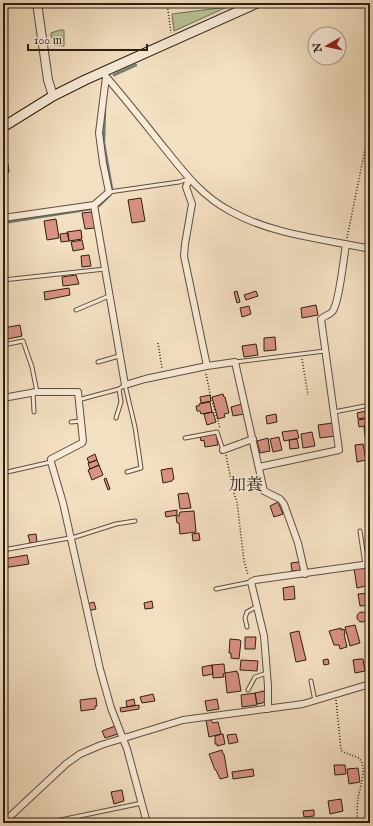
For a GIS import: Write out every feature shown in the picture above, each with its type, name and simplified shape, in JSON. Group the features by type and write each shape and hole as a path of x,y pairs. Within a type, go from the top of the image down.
{"main road":[{"path":"3,127 52,96 104,74 172,40 257,3"}],"street":[{"path":"37,3 48,80 52,96"},
{"path":"104,74 189,179 213,201 231,212 276,230 370,249"},
{"path":"3,218 94,205 109,192 99,133 104,74"},
{"path":"189,179 186,187 192,204 184,256 207,366"},
{"path":"94,205 125,385 207,366 235,362 264,491 280,499 284,504 298,543 305,574"},
{"path":"259,467 339,450 321,319 334,310 337,301 346,244"},
{"path":"3,398 35,392 78,392 84,438 82,443 55,457 51,462 63,503 100,669 111,708 123,738 147,823"},
{"path":"223,450 253,440"},
{"path":"268,709 264,636 252,582 367,564"},
{"path":"3,823 66,764 89,749 183,720 268,709 315,700 370,684"}],"lane":[{"path":"109,192 179,182 189,179"},
{"path":"3,280 104,269"},
{"path":"76,310 109,296"},
{"path":"3,345 23,341 32,366 35,392 34,412"},
{"path":"235,362 325,351"},
{"path":"98,362 120,356"},
{"path":"78,400 119,389 125,385 135,427 141,468 128,472"},
{"path":"116,418 121,402 119,389"},
{"path":"334,412 370,405"},
{"path":"70,422 81,420"},
{"path":"186,438 217,432 223,450"},
{"path":"3,473 51,462"},
{"path":"241,484 262,479"},
{"path":"3,550 70,538 116,524 135,521"},
{"path":"360,532 367,564"},
{"path":"216,589 252,582"},
{"path":"247,627 247,612 250,609 257,607"},
{"path":"248,690 255,677 267,673"},
{"path":"311,681 315,700"},
{"path":"51,822 142,804"}],"path":[{"path":"167,3 172,40"},
{"path":"346,244 370,125"},
{"path":"158,343 162,376"},
{"path":"301,353 308,395"},
{"path":"236,502 245,568 252,582"},
{"path":"335,694 341,750 359,758 362,765 363,776 357,807 358,823"}],"green space":[{"path":"227,7 174,31 172,14"},
{"path":"64,30 64,46 54,45 51,35 51,33"}],"building":[{"path":"8,164 9,172 7,173 8,174 3,175 3,165"},
{"path":"141,198 145,221 132,223 128,200"},
{"path":"92,212 95,228 85,229 82,213"},
{"path":"56,219 59,238 47,240 44,221"},
{"path":"81,230 82,239 69,241 67,232"},
{"path":"68,233 69,241 61,242 60,234"},
{"path":"82,240 84,249 73,251 71,242"},
{"path":"89,255 91,266 82,267 81,256"},
{"path":"76,275 79,284 63,286 62,277"},
{"path":"69,288 70,295 45,300 44,292"},
{"path":"237,291 240,302 237,303 234,292"},
{"path":"256,291 258,296 246,300 244,295"},
{"path":"316,305 318,315 302,318 301,308"},
{"path":"249,306 251,314 242,317 240,308"},
{"path":"20,325 22,336 3,340 3,328"},
{"path":"275,337 276,350 264,351 264,338"},
{"path":"256,344 258,355 244,357 242,346"},
{"path":"223,394 229,413 224,414 225,417 218,419 212,397"},
{"path":"210,395 211,401 201,403 200,397"},
{"path":"210,402 212,412 201,414 200,411 197,411 196,406"},
{"path":"242,404 244,414 233,416 231,407"},
{"path":"370,410 370,417 358,419 357,413"},
{"path":"213,412 216,422 207,425 204,414"},
{"path":"276,414 277,422 267,424 266,416"},
{"path":"370,418 370,425 359,427 358,420"},
{"path":"333,423 335,436 320,438 318,425"},
{"path":"370,426 370,444 366,444 364,427"},
{"path":"297,430 299,438 284,441 282,432"},
{"path":"312,432 315,446 303,448 301,434"},
{"path":"216,434 218,445 205,447 204,440 201,441 200,437"},
{"path":"279,437 282,450 273,452 270,439"},
{"path":"268,438 270,451 260,453 257,441"},
{"path":"297,439 299,448 290,449 289,440"},
{"path":"363,444 366,460 357,462 355,445"},
{"path":"95,454 97,460 89,463 87,458"},
{"path":"97,460 99,465 90,469 88,463"},
{"path":"99,465 103,475 92,480 88,470"},
{"path":"172,468 174,479 163,483 161,470"},
{"path":"106,478 110,489 108,490 104,479"},
{"path":"188,493 191,508 180,509 178,494"},
{"path":"278,502 283,514 274,517 270,506"},
{"path":"177,510 177,515 166,517 165,512"},
{"path":"194,511 196,532 180,534 179,523 177,523 176,516 179,516 180,512"},
{"path":"199,533 200,540 193,541 192,534"},
{"path":"36,534 37,542 30,543 28,535"},
{"path":"27,555 29,564 3,568 3,559"},
{"path":"299,562 301,570 292,571 291,563"},
{"path":"366,567 369,569 370,585 357,588 354,568"},
{"path":"294,586 295,599 284,600 283,588"},
{"path":"370,593 370,605 360,606 358,594"},
{"path":"152,601 153,608 145,609 144,603"},
{"path":"94,602 96,609 88,611 87,604"},
{"path":"362,612 367,617 362,622 357,617"},
{"path":"355,625 360,643 350,646 345,627"},
{"path":"341,628 341,630 344,629 347,647 340,649 339,645 334,645 329,631"},
{"path":"299,631 306,660 296,662 290,633"},
{"path":"245,637 256,637 255,649 245,649"},
{"path":"230,639 241,641 239,659 231,658 231,653 229,653"},
{"path":"328,659 329,664 324,665 323,660"},
{"path":"363,659 365,671 355,673 353,660"},
{"path":"241,660 258,661 257,671 240,670"},
{"path":"224,664 224,677 213,678 212,665"},
{"path":"212,665 213,674 203,676 202,667"},
{"path":"237,671 241,691 227,693 225,673"},
{"path":"264,691 266,699 263,703 257,704 255,693"},
{"path":"255,693 257,705 242,707 241,695"},
{"path":"153,694 155,701 142,703 140,697"},
{"path":"96,698 97,706 95,706 95,709 81,711 80,700"},
{"path":"134,699 135,705 127,707 126,701"},
{"path":"217,699 219,709 207,711 205,701"},
{"path":"139,705 139,709 121,712 120,708"},
{"path":"206,720 211,720 213,723 218,722 221,734 209,737"},
{"path":"115,726 118,734 105,738 102,731"},
{"path":"223,734 225,744 217,746 217,744 215,744 215,736"},
{"path":"236,734 238,742 229,744 227,735"},
{"path":"222,750 228,777 220,779 209,754"},
{"path":"334,765 345,765 346,774 335,775"},
{"path":"358,768 360,782 349,784 347,769"},
{"path":"253,769 254,776 233,779 232,772"},
{"path":"122,790 124,801 114,804 111,792"},
{"path":"341,799 343,811 330,814 328,801"},
{"path":"314,810 314,816 304,817 303,811"}],"waterway":[{"path":"114,75 136,65"},
{"path":"105,106 104,143 112,189"},
{"path":"99,206 110,195"},
{"path":"3,223 91,209"}],"district":[{"name":"加養","path":"246,485"}]}
